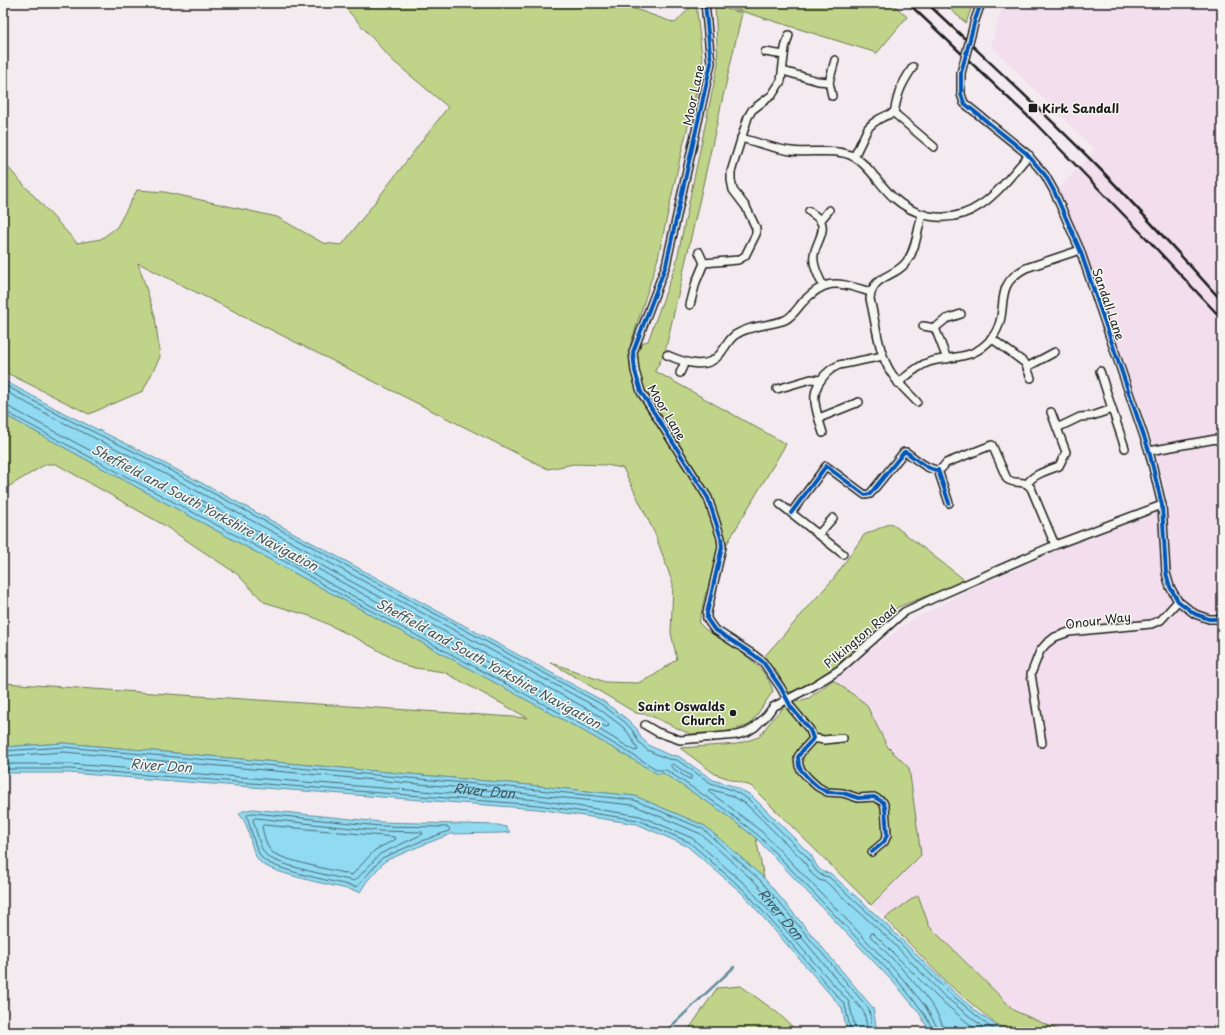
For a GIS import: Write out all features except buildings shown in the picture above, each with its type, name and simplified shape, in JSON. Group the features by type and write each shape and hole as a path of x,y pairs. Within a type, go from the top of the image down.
{"street":[{"name":"Moor Lane","path":"706,3 711,63 666,265 633,352 635,371 641,392 708,498 721,538 722,547 707,613 707,619 714,630 763,662 796,714 810,730 813,738"},
{"name":"Sandall Lane","path":"982,3 975,20 961,73 961,94 964,103 1029,156 1045,175 1054,191 1080,250 1149,451 1162,504 1166,573 1170,587 1178,602 1195,614 1209,619 1222,619"},
{"path":"704,262 738,260 745,256 756,234 756,228 746,208 740,202 733,190 731,172 748,117 752,110 772,95 781,81 784,55 789,35"},
{"path":"765,52 784,55"},
{"path":"832,96 829,82 835,60"},
{"path":"894,113 898,93 904,80 913,67"},
{"path":"783,71 818,81 829,82"},
{"path":"894,113 934,147"},
{"path":"854,157 871,124 889,114 894,113"},
{"path":"741,138 789,151 805,153 832,152 854,157 869,170 894,198 905,206 922,214 939,218 954,217 979,207 990,198 1029,156"},
{"path":"820,221 829,210"},
{"path":"808,211 820,221 822,233 813,257 823,286"},
{"path":"917,402 891,374 883,356 870,299 871,292 875,284 902,267 907,262 911,255 922,214"},
{"path":"898,383 920,366 928,362 967,356 979,349 991,338 1000,321 1005,287 1017,272 1080,250"},
{"path":"690,305 696,282 704,262 699,252"},
{"path":"667,355 685,362 697,364 713,360 718,357 733,336 743,330 786,319 823,286 842,284 871,292"},
{"path":"923,326 935,328 946,319 961,314"},
{"path":"935,328 947,359"},
{"path":"991,338 1025,363 1028,367 1031,378"},
{"path":"1028,367 1055,352"},
{"path":"823,433 814,400 821,380 828,372 839,365 883,356"},
{"path":"680,373 685,362"},
{"path":"1100,371 1126,448"},
{"path":"777,389 811,379 821,380"},
{"path":"819,418 859,402"},
{"path":"1057,428 1080,417 1092,416 1112,409"},
{"path":"1027,484 1030,480 1037,476 1059,466 1066,452 1051,412"},
{"path":"1149,451 1216,439 1222,443"},
{"path":"791,512 826,466 867,496 904,452 929,468 938,470 946,463 992,445 1007,479 1011,482 1023,482 1031,488 1055,545"},
{"path":"938,470 949,503"},
{"path":"780,504 842,554"},
{"name":"Pilkington Road","path":"645,725 657,732 680,740 737,735 747,732 755,727 767,715 773,706 813,686 839,670 904,612 1055,545 1162,504"},
{"path":"818,535 833,518"},
{"name":"Onour Way","path":"1042,744 1032,674 1040,650 1056,637 1069,632 1151,624 1161,620 1178,602"},
{"path":"843,738 824,740 813,738 798,757 799,766 813,783 827,792 847,794 858,798 874,797 881,800 884,804 887,836 884,842 872,852"}],"shaded area":[{"path":"1003,3 1222,3 1222,1032 1063,1032 1015,1011 929,926 918,895 885,918 871,905 921,855 909,768 887,746 866,704 833,680 908,622 974,588 1059,549 1170,508 1153,442 1083,248 1058,189 1095,150 991,46"}],"green space":[{"path":"341,3 618,3 675,23 694,3 696,3 703,66 680,158 658,258 630,346 648,341 676,264 718,64 715,6 742,13 665,352 655,371 786,444 725,547 715,587 706,592 699,623 706,630 745,655 769,680 773,691 750,725 725,732 690,734 649,715 636,713 550,662 605,682 638,683 653,676 677,659 671,633 673,584 655,534 623,468 606,465 574,464 548,469 138,263 155,316 160,357 143,391 89,414 3,371 3,162 77,243 101,239 117,227 137,190 165,192 277,217 323,243 342,245 448,107 392,60"},
{"path":"715,3 892,3 907,17 877,53"},
{"path":"943,3 973,3 966,23"},
{"path":"3,414 580,729 658,774 663,773 721,811 756,838 764,878 705,826 635,796 509,783 64,743 3,747 3,683 528,718 444,672 408,667 358,639 313,617 264,602 237,574 162,524 56,464 46,464 3,490"},
{"path":"891,523 966,581 898,607 836,666 797,691 788,692 777,672 763,658 834,578 864,535"},
{"path":"833,680 866,704 887,746 909,768 921,855 871,905 751,786 715,774 680,748 737,744 759,737 773,718 786,705 809,698"},
{"path":"918,895 929,926 1015,1011 1063,1032 1012,1032 993,1022 945,981 885,918"},
{"path":"741,986 779,1014 798,1032 687,1032 717,988"}],"water":[{"name":"Sheffield and South Yorkshire Navigation","path":"3,380 226,496 603,701 628,720 637,729 641,738 650,746 669,755 678,756 713,780 733,786 751,795 811,855 818,868 823,872 830,873 863,903 962,999 991,1022 1007,1032 930,1032 918,1011 895,984 756,838 721,811 663,773 658,774 580,729 3,414"},
{"name":"River Don","path":"64,743 509,783 635,796 705,826 764,878 873,1008 877,1032 847,1032 842,1008 742,893 687,846 637,824 538,809 69,773 3,773 3,747"},
{"path":"253,809 381,822 498,825 506,827 510,832 451,834 420,846 385,861 367,881 360,892 291,875 267,867 260,862 253,851 246,825 239,814 243,811"}],"waterway":[{"path":"665,1032 734,967"}],"railway":[{"path":"908,3 1035,123 1222,319"},
{"path":"927,3 1100,169 1147,218 1222,301"}],"cycle path":[{"path":"705,3 711,63 666,265 633,352 635,371 641,392 708,498 721,538 722,547 707,613 707,619 714,629 763,662 781,688 791,707 810,730 813,738 798,757 799,766 809,779 818,787 827,792 843,793 858,798 874,797 883,802 885,807 887,835 884,842 872,852"},
{"path":"981,3 961,73 961,94 964,103 1026,153 1045,175 1054,191 1080,250 1149,451 1162,505 1166,573 1170,587 1178,601 1195,614 1209,619 1222,619"},
{"path":"791,513 826,466 865,495 870,494 904,452 925,466 938,470 949,503"}],"place":[{"name":"Kirk Sandall","path":"1033,108"},
{"name":"Saint Oswalds Church","path":"733,713"}]}
